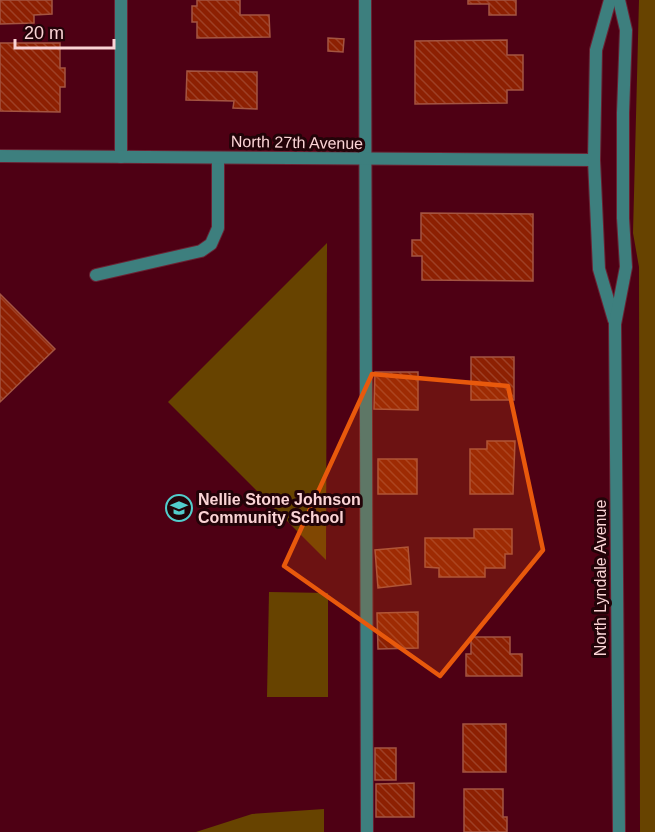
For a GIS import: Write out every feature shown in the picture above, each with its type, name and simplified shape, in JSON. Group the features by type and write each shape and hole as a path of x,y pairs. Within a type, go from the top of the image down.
{"street":[{"path":"122,0 122,157"},
{"path":"365,0 367,832"},
{"name":"North Lyndale Avenue","path":"610,0 596,50 594,160 599,269 615,324"},
{"name":"North Lyndale Avenue","path":"619,0 626,30 623,218 626,267 615,324 619,832"},
{"name":"North 27th Avenue","path":"0,156 594,160"},
{"path":"96,275 201,251 211,244 218,228 218,158"}],"highlighted area":[{"path":"372,374 508,386 543,550 440,676 284,566"}],"shaded area":[{"path":"639,0 655,0 655,832 640,832 639,267 633,233"},
{"path":"327,243 326,560 168,402"},
{"path":"269,592 328,593 328,697 267,697"},
{"path":"324,809 324,832 196,832 252,814"}],"building":[{"path":"0,0 52,0 52,14 34,15 34,23 0,24"},
{"path":"197,0 240,0 240,15 269,15 270,37 197,38 197,22 192,22 192,6 197,6"},
{"path":"468,0 516,0 516,15 489,15 489,4 468,4"},
{"path":"328,38 344,39 343,52 328,51"},
{"path":"507,40 507,55 523,55 523,90 507,90 507,103 415,104 415,41"},
{"path":"0,43 60,43 60,68 65,68 65,87 60,87 60,112 0,111"},
{"path":"187,71 257,72 257,109 233,108 234,101 186,100"},
{"path":"421,213 533,214 533,281 422,280 422,256 412,256 412,240 421,240"},
{"path":"0,294 55,349 0,402"},
{"path":"471,357 514,357 514,400 471,400"},
{"path":"375,372 418,372 418,410 374,409"},
{"path":"487,441 515,441 513,494 470,494 470,449 487,449"},
{"path":"378,459 417,459 417,494 378,494"},
{"path":"474,529 512,529 512,554 505,554 505,568 485,568 485,577 439,577 439,568 425,567 425,538 474,538"},
{"path":"408,547 411,584 378,588 375,550"},
{"path":"418,612 418,648 378,649 377,613"},
{"path":"471,637 510,637 510,654 522,654 522,676 466,676 466,654 471,654"},
{"path":"463,724 506,724 506,772 463,772"},
{"path":"375,748 396,748 396,780 375,780"},
{"path":"414,783 414,817 376,817 376,784"},
{"path":"464,789 503,789 503,817 507,817 507,832 464,832"}],"place":[{"name":"Nellie Stone Johnson Community School","path":"179,508"}]}
